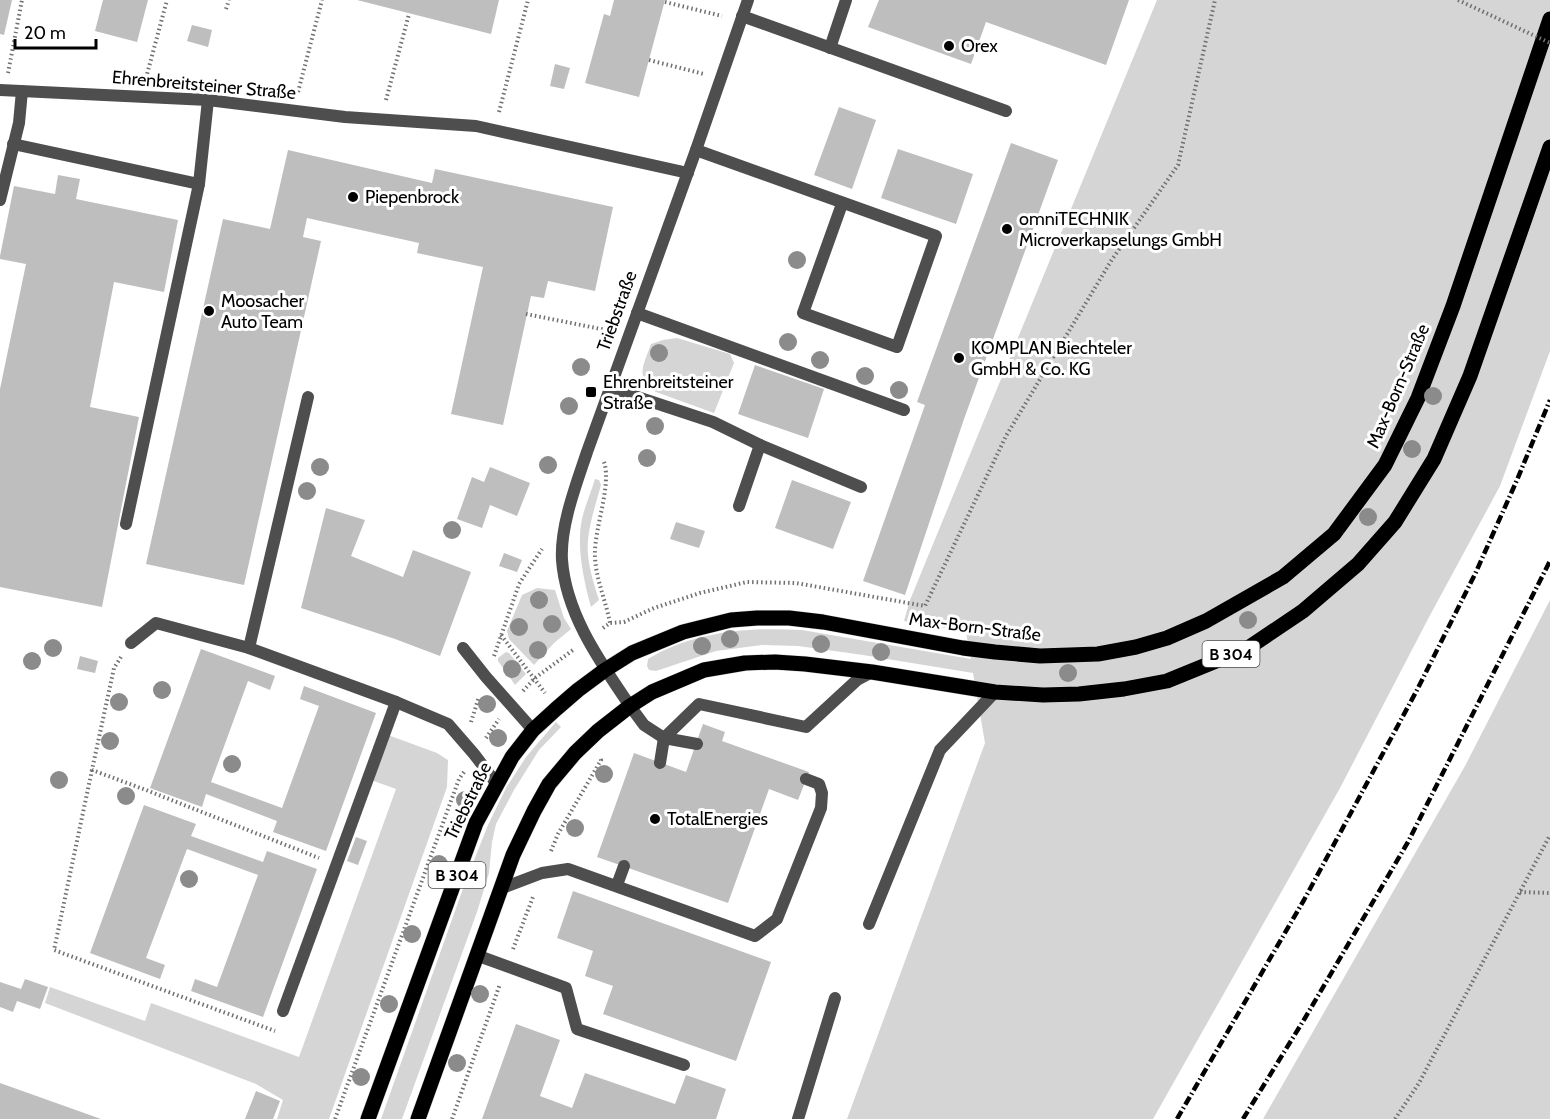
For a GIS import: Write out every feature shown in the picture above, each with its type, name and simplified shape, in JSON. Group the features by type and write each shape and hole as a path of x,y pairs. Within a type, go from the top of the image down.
{"main road":[{"name":"Max-Born-Straße","path":"605,670 632,653 683,632 731,620 757,618 789,618 823,622 995,652 1040,656 1098,654 1167,638 1206,621 1283,577 1334,534 1385,465 1413,407 1453,306 1550,19"},
{"name":"B 304","path":"418,1119 500,889 534,811 549,784 575,753 598,731 652,692 704,670 726,665 775,662 872,672 995,692 1043,695 1124,689 1167,681 1248,648 1303,611 1358,564 1395,522 1434,459 1470,376 1550,147"},
{"name":"Triebstraße","path":"368,1119 476,823 496,783 533,730 578,690 605,670"}],"street":[{"name":"Triebstraße","path":"664,738 644,725 586,639 567,590 562,560 564,529 579,476 748,0"},
{"path":"830,48 846,0"},
{"path":"742,19 1006,111"},
{"name":"Ehrenbreitsteiner Straße","path":"2,90 208,100 345,117 476,126 688,173"},
{"path":"0,200 19,123 22,91"},
{"path":"126,524 199,184 208,100"},
{"path":"13,144 199,184"},
{"path":"696,150 936,236 897,347 803,314 842,204"},
{"path":"637,313 904,411"},
{"path":"610,388 712,422 760,445 861,487"},
{"path":"249,648 308,397"},
{"path":"739,506 760,445"},
{"path":"131,643 156,623 249,648 396,702 448,724 496,783"},
{"path":"463,648 533,730"},
{"path":"660,763 664,738 699,705 807,727 857,680 872,672"},
{"path":"869,924 940,750 995,692"},
{"path":"283,1011 396,702"},
{"path":"664,738 696,744"},
{"path":"500,889 542,873 568,869 755,936 777,919 821,807 822,793 819,784 806,779"},
{"path":"617,885 624,866"},
{"path":"476,955 566,988 577,1029 684,1065"},
{"path":"798,1119 835,999"}],"path":[{"path":"2,90 22,0"},
{"path":"141,96 166,0"},
{"path":"226,9 229,0"},
{"path":"303,75 322,0"},
{"path":"495,130 528,0"},
{"path":"925,606 1006,436 1111,261 1178,165 1215,0"},
{"path":"1458,0 1550,43"},
{"path":"665,2 742,19"},
{"path":"381,119 409,14"},
{"path":"649,60 721,78"},
{"path":"526,314 629,335"},
{"path":"594,434 606,467 605,492 595,540 595,558 610,623"},
{"path":"459,779 464,742 519,584 548,541 564,529"},
{"path":"501,635 535,678"},
{"path":"335,1119 459,779 510,704 535,678 586,639"},
{"path":"131,643 114,668 54,950 275,1031 283,1011"},
{"path":"92,770 336,865"},
{"path":"1395,1119 1419,1083 1550,835"},
{"path":"1520,892 1550,893"}],"shaded area":[{"path":"1157,0 1550,0 1550,351 1500,486 1340,788 1153,1119 847,1119 985,743 973,673 798,646 762,645 716,651 656,671 649,670 648,659 684,642 703,637 743,630 782,629 802,630 971,659 966,632 904,621 910,600"},
{"path":"677,338 730,354 734,363 714,413 656,392 645,381 643,370 651,344"},
{"path":"595,479 599,480 601,485 590,526 588,555 599,600 591,607 583,575 580,530"},
{"path":"537,588 555,590 564,618 571,629 554,643 534,665 509,639 507,631 522,595"},
{"path":"1550,600 1550,1119 1263,1119 1465,766"},
{"path":"506,652 526,674 515,685 498,661 498,658"},
{"path":"556,722 561,727 539,750 496,824 489,873 477,912 402,1119 381,1119 488,825 506,788 526,757"},
{"path":"388,735 437,753 448,760 447,787 329,1119 277,1119 283,1100 256,1084 45,1003 50,987 145,1021 151,1003 299,1057 396,789 371,780"}],"building":[{"path":"0,0 12,0 4,35 0,34"},
{"path":"103,0 148,0 137,42 95,31"},
{"path":"357,0 499,0 491,34"},
{"path":"614,0 665,0 639,97 585,83 604,14 610,16"},
{"path":"879,0 1129,0 1106,65 986,22 971,64 868,27"},
{"path":"192,25 212,30 208,47 187,41"},
{"path":"555,64 570,68 564,89 550,86"},
{"path":"839,107 876,120 852,189 814,175"},
{"path":"1011,143 1058,160 964,419 905,595 863,581 925,405 917,402"},
{"path":"898,149 973,174 956,224 881,198"},
{"path":"288,150 432,183 435,169 613,207 595,291 548,281 544,298 531,296 503,425 451,414 483,267 417,253 419,243 307,218 303,237 321,241 244,585 146,564 223,219 270,229"},
{"path":"58,175 80,179 76,199 178,220 164,292 114,282 90,407 139,417 102,607 0,587 0,389 26,264 0,259 0,256 14,186 55,194"},
{"path":"755,365 824,389 808,438 738,414"},
{"path":"490,467 530,483 517,516 490,505 482,528 457,519 472,477 484,482"},
{"path":"792,480 851,502 833,549 775,528"},
{"path":"326,508 365,520 351,556 403,577 413,550 471,572 440,656 301,608"},
{"path":"676,522 705,531 699,548 670,539"},
{"path":"504,553 522,560 517,572 499,566"},
{"path":"201,649 275,676 270,690 248,681 211,782 282,808 319,706 300,699 304,686 376,713 326,851 273,832 277,821 206,794 202,807 150,788"},
{"path":"80,656 98,661 95,673 77,669"},
{"path":"703,724 725,732 722,741 809,772 798,800 769,789 728,903 597,857 634,753 686,772"},
{"path":"144,805 196,824 191,836 263,862 267,851 317,869 263,1017 191,991 195,979 217,987 258,875 187,849 146,958 165,965 160,979 90,953"},
{"path":"356,837 367,841 358,865 347,861"},
{"path":"573,891 771,962 736,1061 603,1014 613,986 585,976 593,951 557,938"},
{"path":"25,979 48,987 40,1009 17,1001 13,1012 0,1007 0,982 21,989"},
{"path":"516,1024 560,1040 540,1096 572,1108 585,1073 675,1104 686,1075 726,1089 716,1119 482,1119"},
{"path":"0,1083 101,1119 0,1119"},
{"path":"256,1091 280,1101 273,1119 245,1119"}],"railway":[{"path":"1177,1119 1304,900 1417,690 1476,572 1550,400"},
{"path":"1243,1119 1408,842 1550,561"}],"place":[{"name":"Orex","path":"949,46"},
{"name":"Piepenbrock","path":"353,197"},
{"name":"omniTECHNIK Microverkapselungs GmbH","path":"1007,229"},
{"name":"Moosacher Auto Team","path":"209,311"},
{"name":"KOMPLAN Biechteler GmbH & Co. KG","path":"959,358"},
{"name":"Ehrenbreitsteiner Straße","path":"591,392"},
{"name":"TotalEnergies","path":"655,819"}]}
